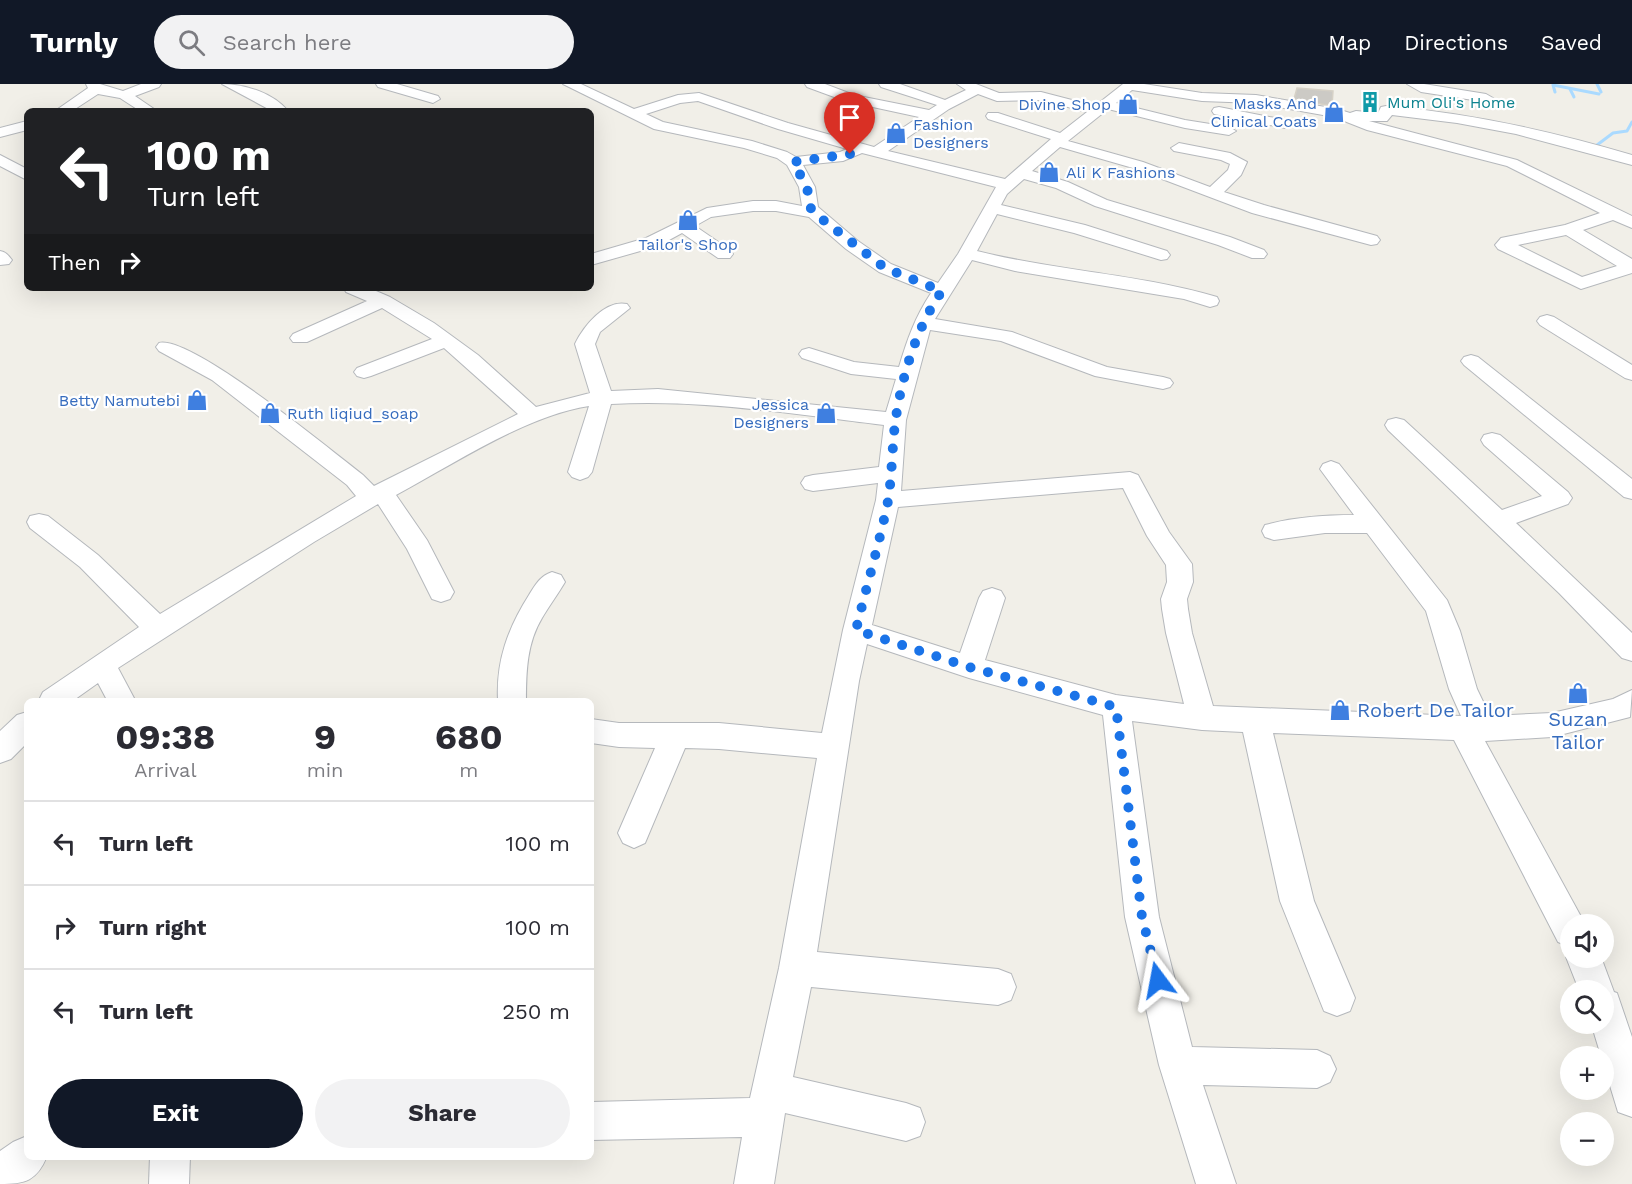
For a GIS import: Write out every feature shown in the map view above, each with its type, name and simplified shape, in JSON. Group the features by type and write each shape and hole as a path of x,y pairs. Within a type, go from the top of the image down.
{"street":[{"path":"124,95 153,84"},
{"path":"229,84 263,99 276,108"},
{"path":"383,84 433,99"},
{"path":"570,84 611,105 633,106 699,97 783,126 869,150 1014,179 1062,185 1101,203 1224,241 1258,254"},
{"path":"812,84 859,100 932,115"},
{"path":"886,84 948,104"},
{"path":"1414,84 1421,88 1486,98"},
{"path":"754,1184 768,1104 797,968 832,747 889,487 895,420 906,374 928,312 967,254 1000,192 1060,140 1131,85 1202,97 1256,99 1382,118 1386,110 1482,121 1577,143 1632,160"},
{"path":"66,108 94,87 124,95 145,108"},
{"path":"793,162 843,156 869,150 932,115 970,87 998,97 1050,97 1229,131"},
{"path":"1202,97 1203,103 1210,108 1285,124"},
{"path":"633,106 674,130 772,150 793,162 807,187 810,207 814,213 885,268 942,291"},
{"path":"1337,113 1372,127 1512,163 1632,223"},
{"path":"4,116 22,126"},
{"path":"993,116 1138,165 1212,194 1371,240"},
{"path":"0,133 22,126"},
{"path":"1179,148 1231,157 1239,162 1235,172 1212,194"},
{"path":"2,163 24,174"},
{"path":"595,256 652,242 707,213 735,207 776,206 814,213"},
{"path":"991,208 1079,229 1161,255"},
{"path":"1615,214 1569,229 1507,242 1504,245 1581,283 1632,267"},
{"path":"682,225 724,254"},
{"path":"1569,229 1632,267"},
{"path":"967,254 1015,266 1186,294 1210,301"},
{"path":"360,291 416,318 447,340 477,363 533,416"},
{"path":"300,338 383,301"},
{"path":"580,472 602,398 598,379 585,344 592,329 620,308"},
{"path":"1547,321 1632,374"},
{"path":"923,323 1018,339 1102,372 1163,383"},
{"path":"364,372 447,340"},
{"path":"166,347 219,376 377,496 418,546 441,592"},
{"path":"808,354 851,368 906,374"},
{"path":"1471,361 1632,491"},
{"path":"56,698 102,665 305,536 377,496 533,416 573,402 602,398 658,396 802,408 895,420"},
{"path":"1396,425 1568,585 1632,650"},
{"path":"1492,441 1560,498 1498,521"},
{"path":"1331,470 1438,607 1447,631 1472,728 1562,914"},
{"path":"813,483 889,487 1130,480 1159,536 1179,564 1180,582 1174,599 1176,617 1202,718"},
{"path":"39,522 89,561 158,629"},
{"path":"1274,531 1325,524 1373,524"},
{"path":"512,698 512,671 518,637 533,609 552,582"},
{"path":"969,667 992,598"},
{"path":"856,630 969,667 1116,707 1202,718 1472,728 1552,725 1620,710 1632,702"},
{"path":"102,665 120,698"},
{"path":"1116,707 1142,917 1178,1065 1216,1184"},
{"path":"1255,720 1297,901 1337,998"},
{"path":"0,750 24,727"},
{"path":"594,731 619,735 719,736 832,747"},
{"path":"634,832 675,736"},
{"path":"797,968 998,987"},
{"path":"1613,1034 1632,1098"},
{"path":"1178,1065 1317,1069"},
{"path":"594,1121 768,1104 906,1122"},
{"path":"0,1176 24,1158"},
{"path":"169,1184 170,1160"}],"building":[{"path":"1297,88 1333,91 1332,106 1294,99"}],"waterway":[{"path":"1597,84 1601,92"},
{"path":"1555,92 1553,85 1599,94"},
{"path":"1570,89 1574,97"},
{"path":"1597,145 1613,133 1627,131 1632,122"}],"place":[{"name":"Mum Oli's Home","path":"1370,102"},
{"name":"Divine Shop","path":"1128,104"},
{"name":"Masks And Clinical Coats","path":"1334,112"},
{"name":"Fashion Designers","path":"896,133"},
{"name":"Ali K Fashions","path":"1049,172"},
{"name":"Tailor's Shop","path":"688,220"},
{"name":"Betty Namutebi","path":"197,400"},
{"name":"Ruth liqiud_soap","path":"270,413"},
{"name":"Jessica Designers","path":"826,413"},
{"name":"Suzan Tailor","path":"1578,693"},
{"name":"Robert De Tailor","path":"1340,710"}],"route":[{"path":"850,154 793,162 807,187 810,207 814,213 852,245 885,268 942,291 928,312 919,332 905,378 895,420 888,500 856,630 969,667 1116,707 1142,917 1158,980"}]}
